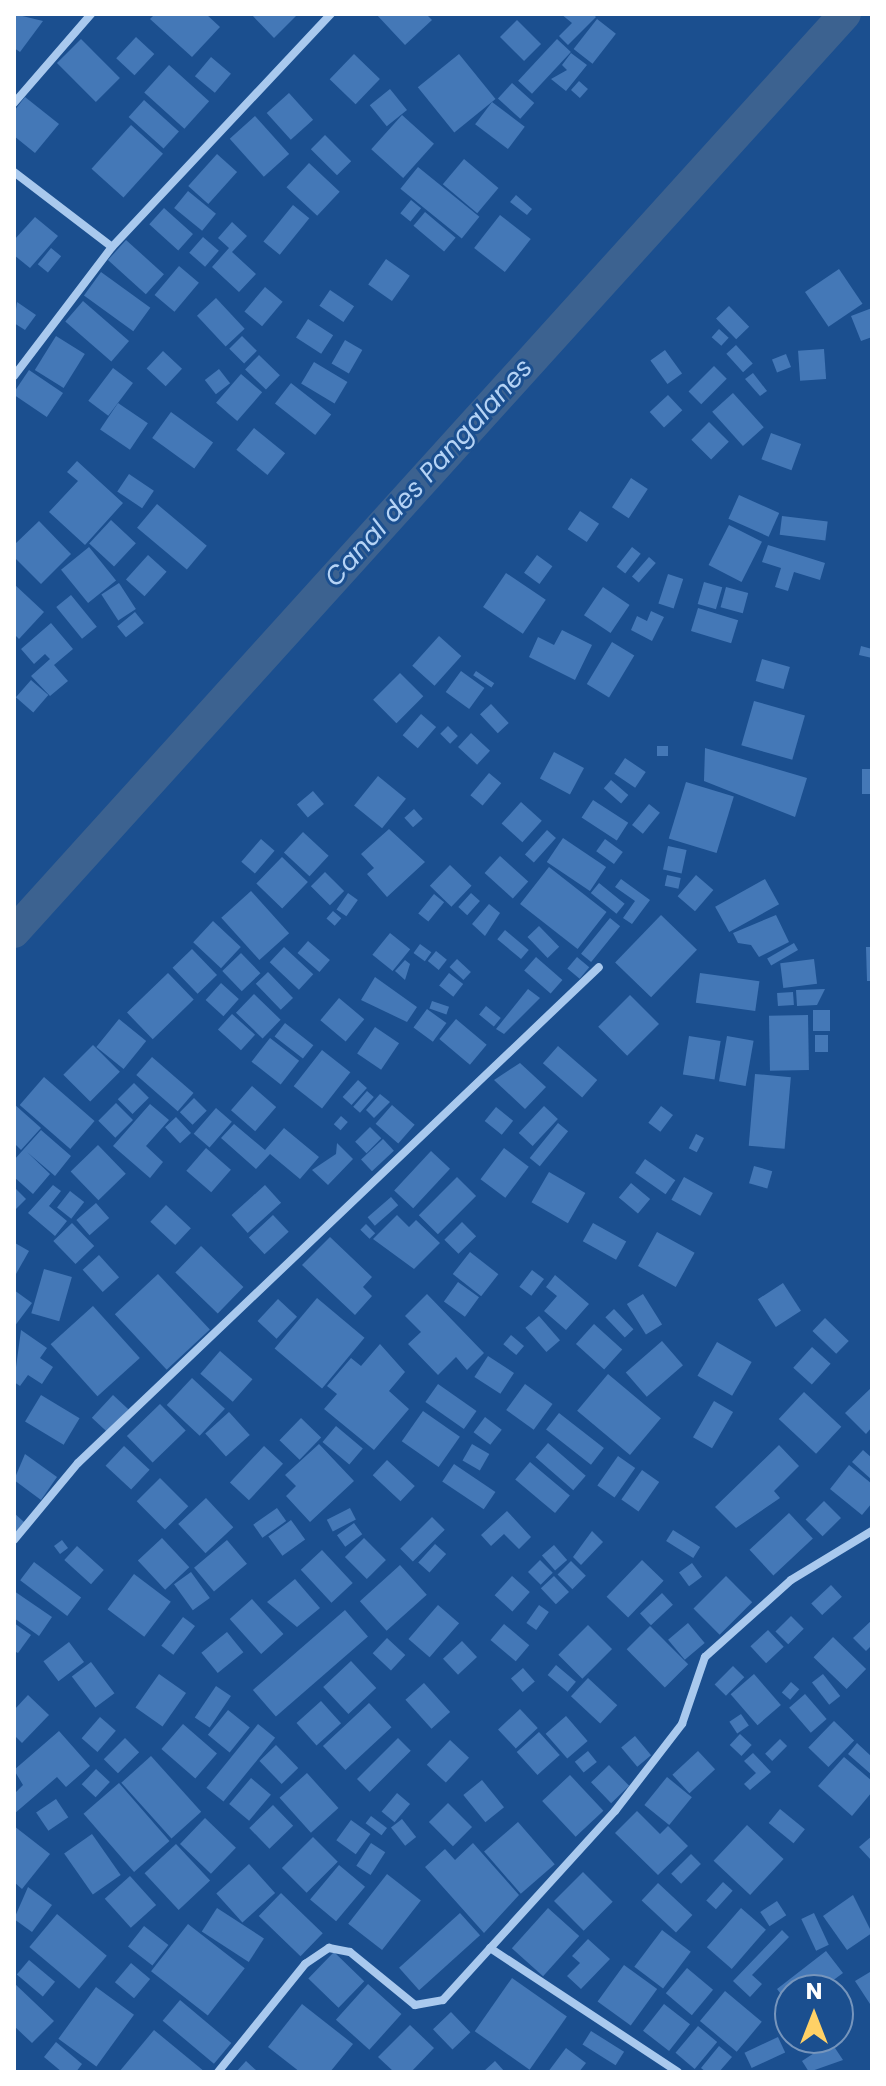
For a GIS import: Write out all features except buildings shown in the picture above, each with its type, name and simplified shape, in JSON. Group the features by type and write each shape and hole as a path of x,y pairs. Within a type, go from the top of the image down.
{"street":[{"path":"14,103 91,14"},
{"path":"14,376 112,247 331,14"},
{"path":"14,172 112,247"},
{"path":"14,1540 78,1463 599,967"},
{"path":"218,2072 305,1964 329,1948 350,1952 415,2005 443,2000 682,1724 705,1657 791,1580 872,1531"},
{"path":"490,1948 678,2072"}],"waterway":[{"name":"Canal des Pangalanes","path":"14,932 845,14"}]}
